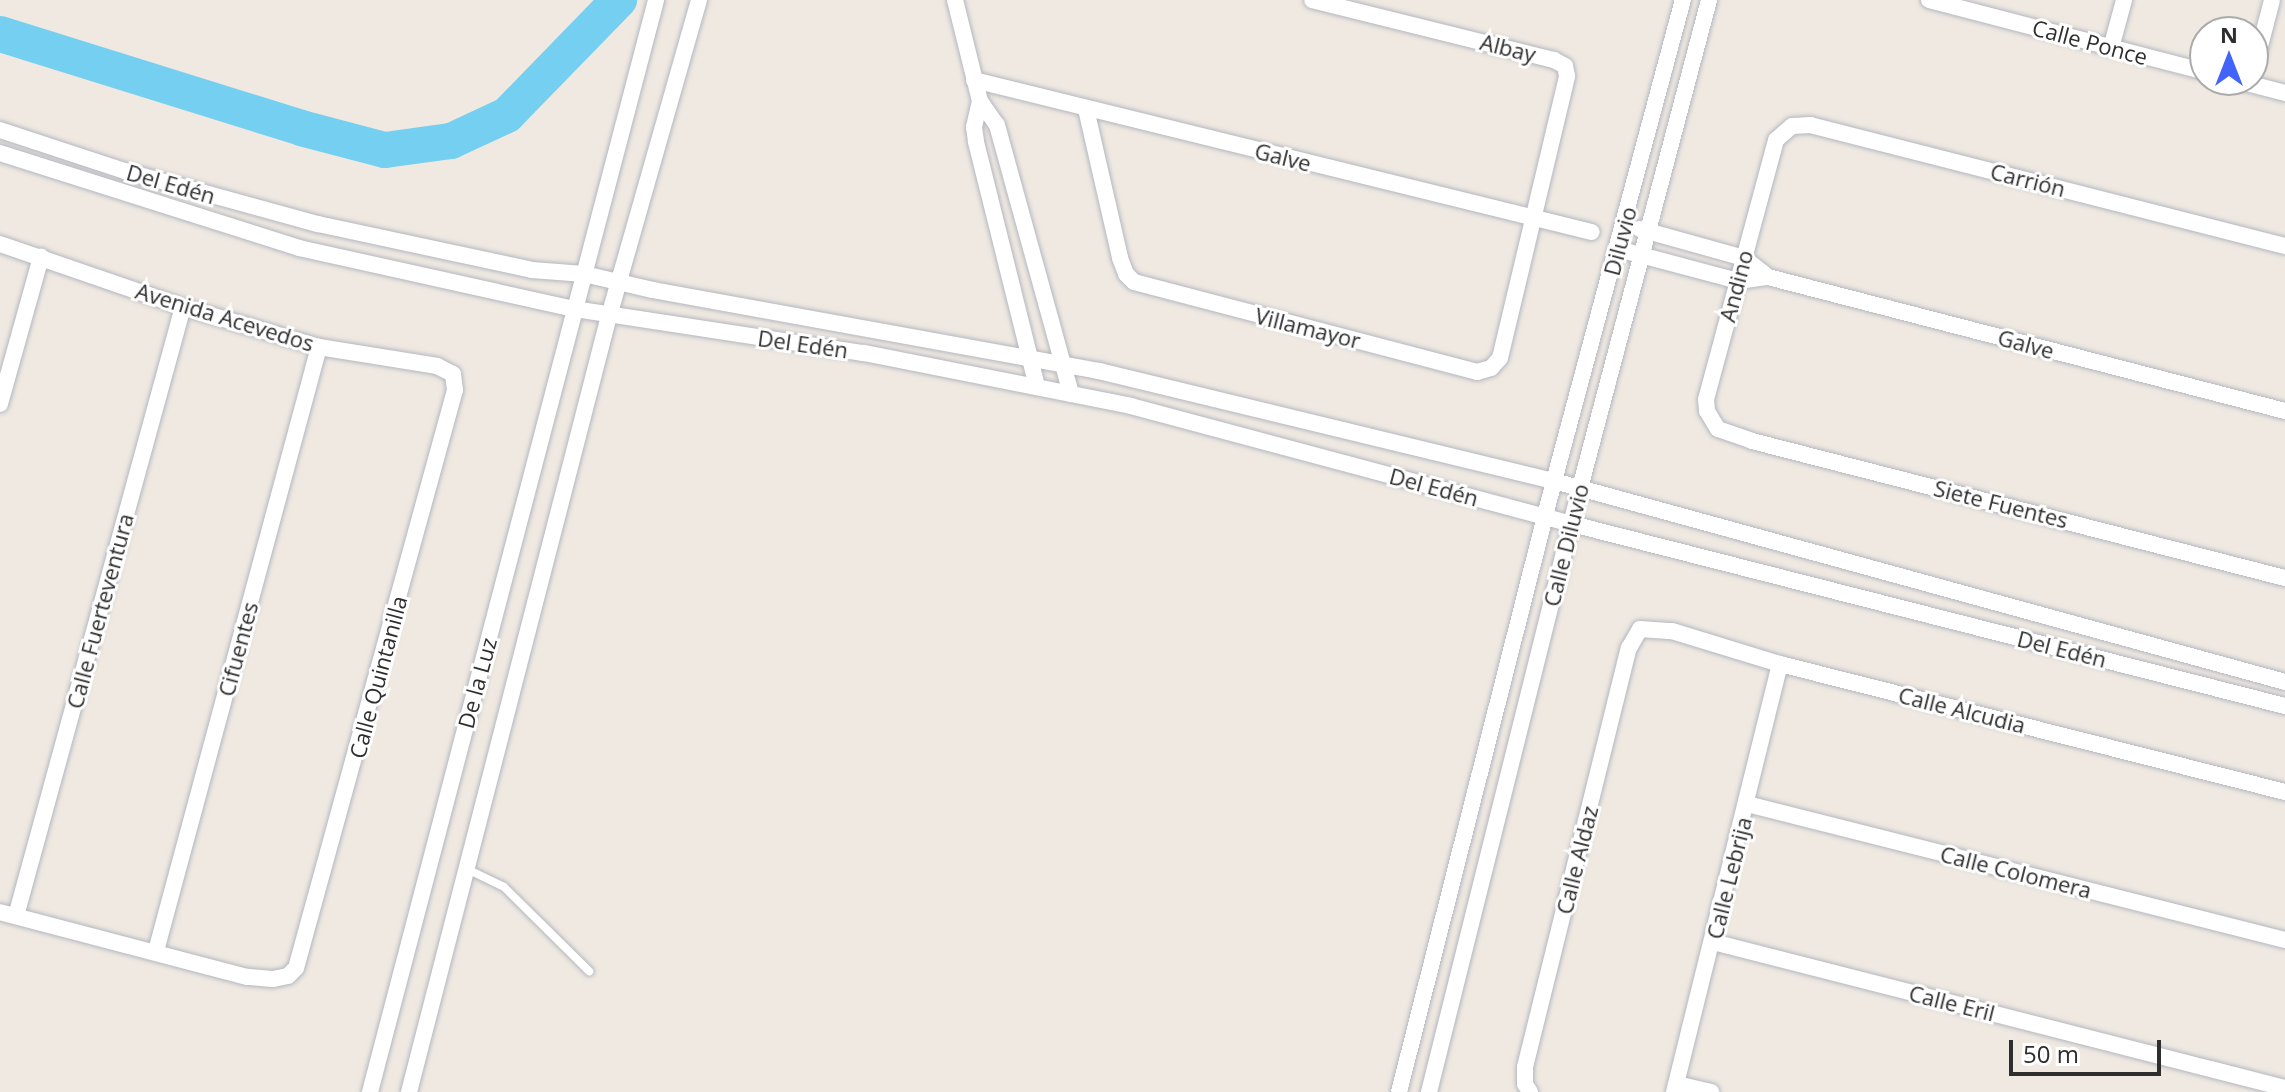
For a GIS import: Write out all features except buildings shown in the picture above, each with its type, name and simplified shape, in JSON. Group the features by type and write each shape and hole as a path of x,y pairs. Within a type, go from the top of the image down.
{"street":[{"name":"De la Luz","path":"370,1092 656,0"},
{"name":"De la Luz","path":"409,1092 618,282 699,0"},
{"path":"955,0 980,101 997,125 1071,394"},
{"name":"Albay","path":"1312,0 1554,60 1565,66 1567,76 1535,211"},
{"name":"Diluvio","path":"1399,1092 1554,481 1683,0"},
{"name":"Calle Diluvio","path":"1429,1092 1580,488 1709,0"},
{"name":"Calle Ponce","path":"1929,0 2189,68"},
{"path":"2111,48 2124,0"},
{"name":"Galve","path":"974,80 1086,109 1535,211 1592,232"},
{"path":"980,101 974,127 976,142 1037,387"},
{"name":"Villamayor","path":"1086,109 1120,258 1126,274 1134,282 1477,372 1491,368 1500,358 1535,211"},
{"name":"Carrión","path":"1776,140 1792,126 1811,125 2285,246"},
{"name":"Del Edén","path":"0,130 125,171 318,224 532,270 584,274 1029,358 1554,481 2285,682"},
{"name":"Andino","path":"1718,429 1707,411 1707,388 1776,140"},
{"name":"Del Edén","path":"0,153 299,248 609,316 864,353 1131,406 1572,524 2285,706"},
{"path":"1624,225 1744,258 1768,277"},
{"name":"Avenida Acevedos","path":"0,244 183,307 319,347 437,366 453,374"},
{"path":"1618,249 1738,281 1768,277"},
{"path":"0,404 41,257"},
{"name":"Galve","path":"1768,277 2285,411"},
{"name":"Calle Fuerteventura","path":"8,914 183,307"},
{"name":"Cifuentes","path":"156,951 319,347"},
{"name":"Calle Quintanilla","path":"156,951 247,977 288,976 301,956 455,390 453,374"},
{"name":"Siete Fuentes","path":"1718,429 1752,441 2285,578"},
{"name":"Calle Alcudia","path":"1640,629 1672,631 1780,664 2285,792"},
{"name":"Calle Aldaz","path":"1530,1092 1525,1084 1525,1067 1629,648 1640,629"},
{"name":"Calle Lebrija","path":"1676,1088 1780,664"},
{"name":"Calle Colomera","path":"1747,804 2285,940"},
{"path":"8,914 156,951"},
{"name":"Calle Eril","path":"1713,942 2285,1088"},
{"path":"1676,1088 1711,1092"}],"lane":[{"path":"467,869 504,887 589,971"}],"waterway":[{"path":"0,34 301,128 385,150 451,141 507,115 619,0"}]}
